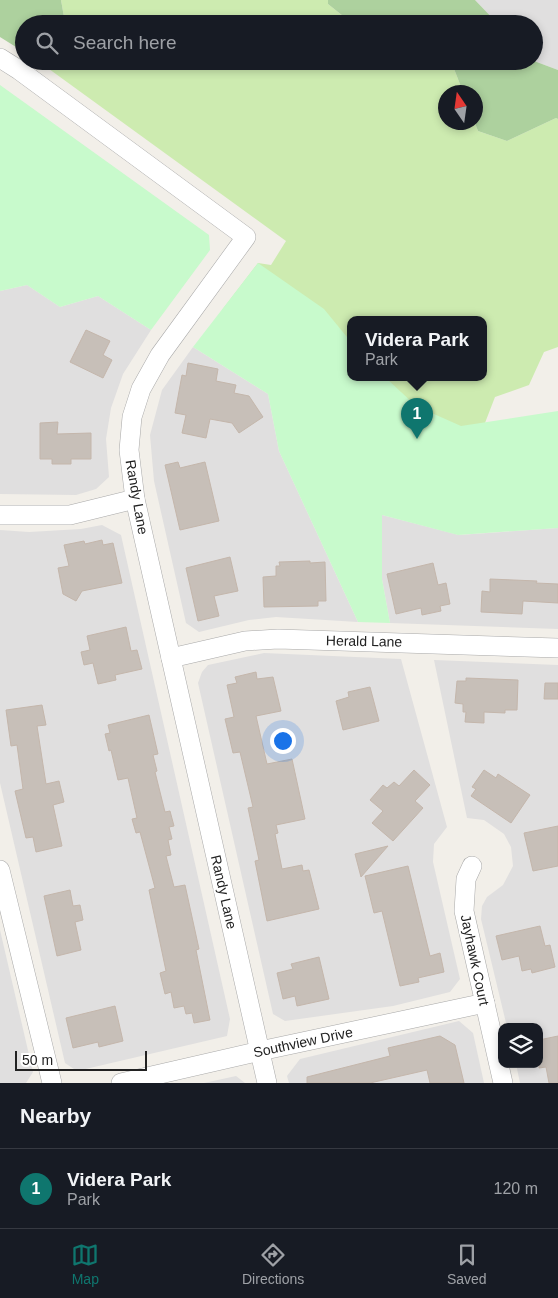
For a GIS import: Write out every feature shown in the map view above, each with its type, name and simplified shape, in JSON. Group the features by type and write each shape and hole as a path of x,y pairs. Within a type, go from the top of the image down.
{"street":[{"name":"Randy Lane","path":"0,58 15,67"},
{"name":"Randy Lane","path":"19,70 246,237 160,355 140,389 132,418 129,450 135,499 267,1083"},
{"path":"0,515 70,515 135,499"},
{"name":"Herald Lane","path":"171,658 245,641 278,639 558,648"},
{"name":"Jayhawk Court","path":"472,866 466,879 464,911 503,1083"},
{"path":"0,870 52,1083"},
{"name":"Southview Drive","path":"121,1083 260,1050 485,1003"}],"shaded area":[{"path":"475,0 558,0 558,70 543,64 543,15 489,15"},
{"path":"27,285 60,307 98,296 151,330 123,374 111,408 106,439 109,477 96,489 76,495 0,494 0,291"},
{"path":"193,347 268,394 279,451 358,622 276,617 249,620 199,632 186,623 154,481 150,435 162,390"},
{"path":"382,515 459,535 558,528 558,629 390,623 382,579"},
{"path":"102,525 121,535 230,1019 227,1036 77,1071 65,1063 0,783 0,530 29,532 81,529"},
{"path":"264,653 401,659 447,827 434,844 433,862 460,979 450,992 393,1006 285,1021 273,1014 198,683 202,672 208,665"},
{"path":"434,660 558,665 558,1083 520,1083 517,1068 543,1068 543,1023 506,1023 481,919 482,906 487,897 503,885 513,866 511,847 504,834 484,820 467,818"},
{"path":"0,930 33,1072 26,1083 0,1083"},
{"path":"459,1021 473,1033 484,1083 289,1083 287,1076 300,1059"},
{"path":"236,1076 245,1083 204,1083"}],"green space":[{"path":"0,0 61,0 64,15 15,15 15,46 0,37"},
{"path":"61,0 328,0 328,4 342,15 64,15"},
{"path":"328,0 475,0 489,15 342,15 328,4"},
{"path":"543,64 558,70 558,119 556,118 507,141 478,131 483,130 483,85 460,85 454,70 543,70"},
{"path":"50,70 454,70 460,85 438,85 438,130 478,130 507,141 556,118 558,119 558,347 544,352 529,385 495,397 473,454 222,310 258,263 271,265 286,241"},
{"path":"0,85 209,235 210,250 151,330 98,296 60,307 27,285 0,291"},
{"path":"258,263 324,309 347,337 347,381 389,381 416,406 461,426 558,411 558,528 458,535 382,515 382,579 390,623 358,622 279,451 268,394 193,347"}],"building":[{"path":"86,330 110,341 103,355 112,360 103,378 70,362"},
{"path":"188,363 218,369 216,381 236,385 234,393 249,396 263,417 239,433 232,423 210,419 206,438 182,433 186,415 175,413 182,375 186,376"},
{"path":"58,422 57,434 91,433 91,459 71,459 71,464 52,464 52,459 40,459 40,423"},
{"path":"178,462 180,468 205,462 219,521 180,530 165,465"},
{"path":"102,540 103,545 113,543 122,583 82,591 76,601 63,594 58,568 69,566 64,545 84,541 85,544"},
{"path":"230,557 238,591 214,596 219,616 198,621 186,568"},
{"path":"310,561 310,563 325,562 326,601 318,601 318,606 264,607 263,577 276,576 276,566 280,566 279,562"},
{"path":"433,563 438,585 446,583 450,604 440,606 441,611 422,615 421,608 396,614 387,574"},
{"path":"490,579 558,584 558,603 523,601 522,614 481,612 482,591 490,592"},
{"path":"126,627 131,651 137,650 142,669 115,675 116,680 98,684 93,663 84,665 81,652 90,650 87,636"},
{"path":"256,672 257,679 273,677 281,711 256,716 267,764 292,759 305,819 276,825 278,833 275,834 282,869 302,865 303,871 309,870 319,909 267,921 255,861 259,860 248,808 253,807 240,752 233,753 225,719 234,717 227,685 237,683 235,677"},
{"path":"466,678 518,680 517,710 505,710 505,713 484,712 484,723 465,722 466,712 463,712 463,704 455,703 457,681 466,681"},
{"path":"545,683 558,683 558,699 544,699"},
{"path":"370,687 379,721 343,730 336,701 349,697 348,692"},
{"path":"42,705 46,725 37,726 46,784 59,781 64,802 53,805 62,846 36,852 33,837 26,838 15,791 23,789 17,745 11,746 6,710"},
{"path":"149,715 158,754 153,755 157,771 155,772 165,812 170,811 174,826 169,827 172,839 168,840 171,855 166,856 174,887 185,885 199,949 196,950 210,1020 194,1023 192,1013 186,1014 184,1006 174,1008 171,992 165,994 160,973 166,971 149,890 155,888 140,832 136,833 132,819 137,818 128,778 118,780 105,734 110,733 108,725"},
{"path":"414,770 430,785 415,801 423,808 393,841 372,823 383,811 370,800 383,785 387,788 394,782 399,786"},
{"path":"484,770 496,778 498,774 530,795 511,823 471,796 476,789 472,787"},
{"path":"558,826 558,866 533,871 524,833"},
{"path":"388,846 361,877 355,854"},
{"path":"408,866 430,956 440,953 444,972 418,978 419,982 400,986 382,911 374,913 365,876"},
{"path":"70,890 73,906 80,905 83,920 75,922 81,950 57,956 44,896"},
{"path":"540,926 545,946 550,945 555,967 532,973 531,969 522,971 519,956 502,960 496,936"},
{"path":"319,957 329,999 297,1006 295,996 283,999 277,973 293,969 291,964"},
{"path":"115,1006 123,1041 99,1047 98,1042 73,1048 66,1018"},
{"path":"440,1036 455,1045 464,1083 430,1083 427,1070 370,1083 307,1083 307,1077 390,1056 388,1048"},
{"path":"558,1036 558,1083 549,1083 546,1067 543,1067 543,1039"}],"place":[{"name":"Videra Park","path":"417,439"}]}
